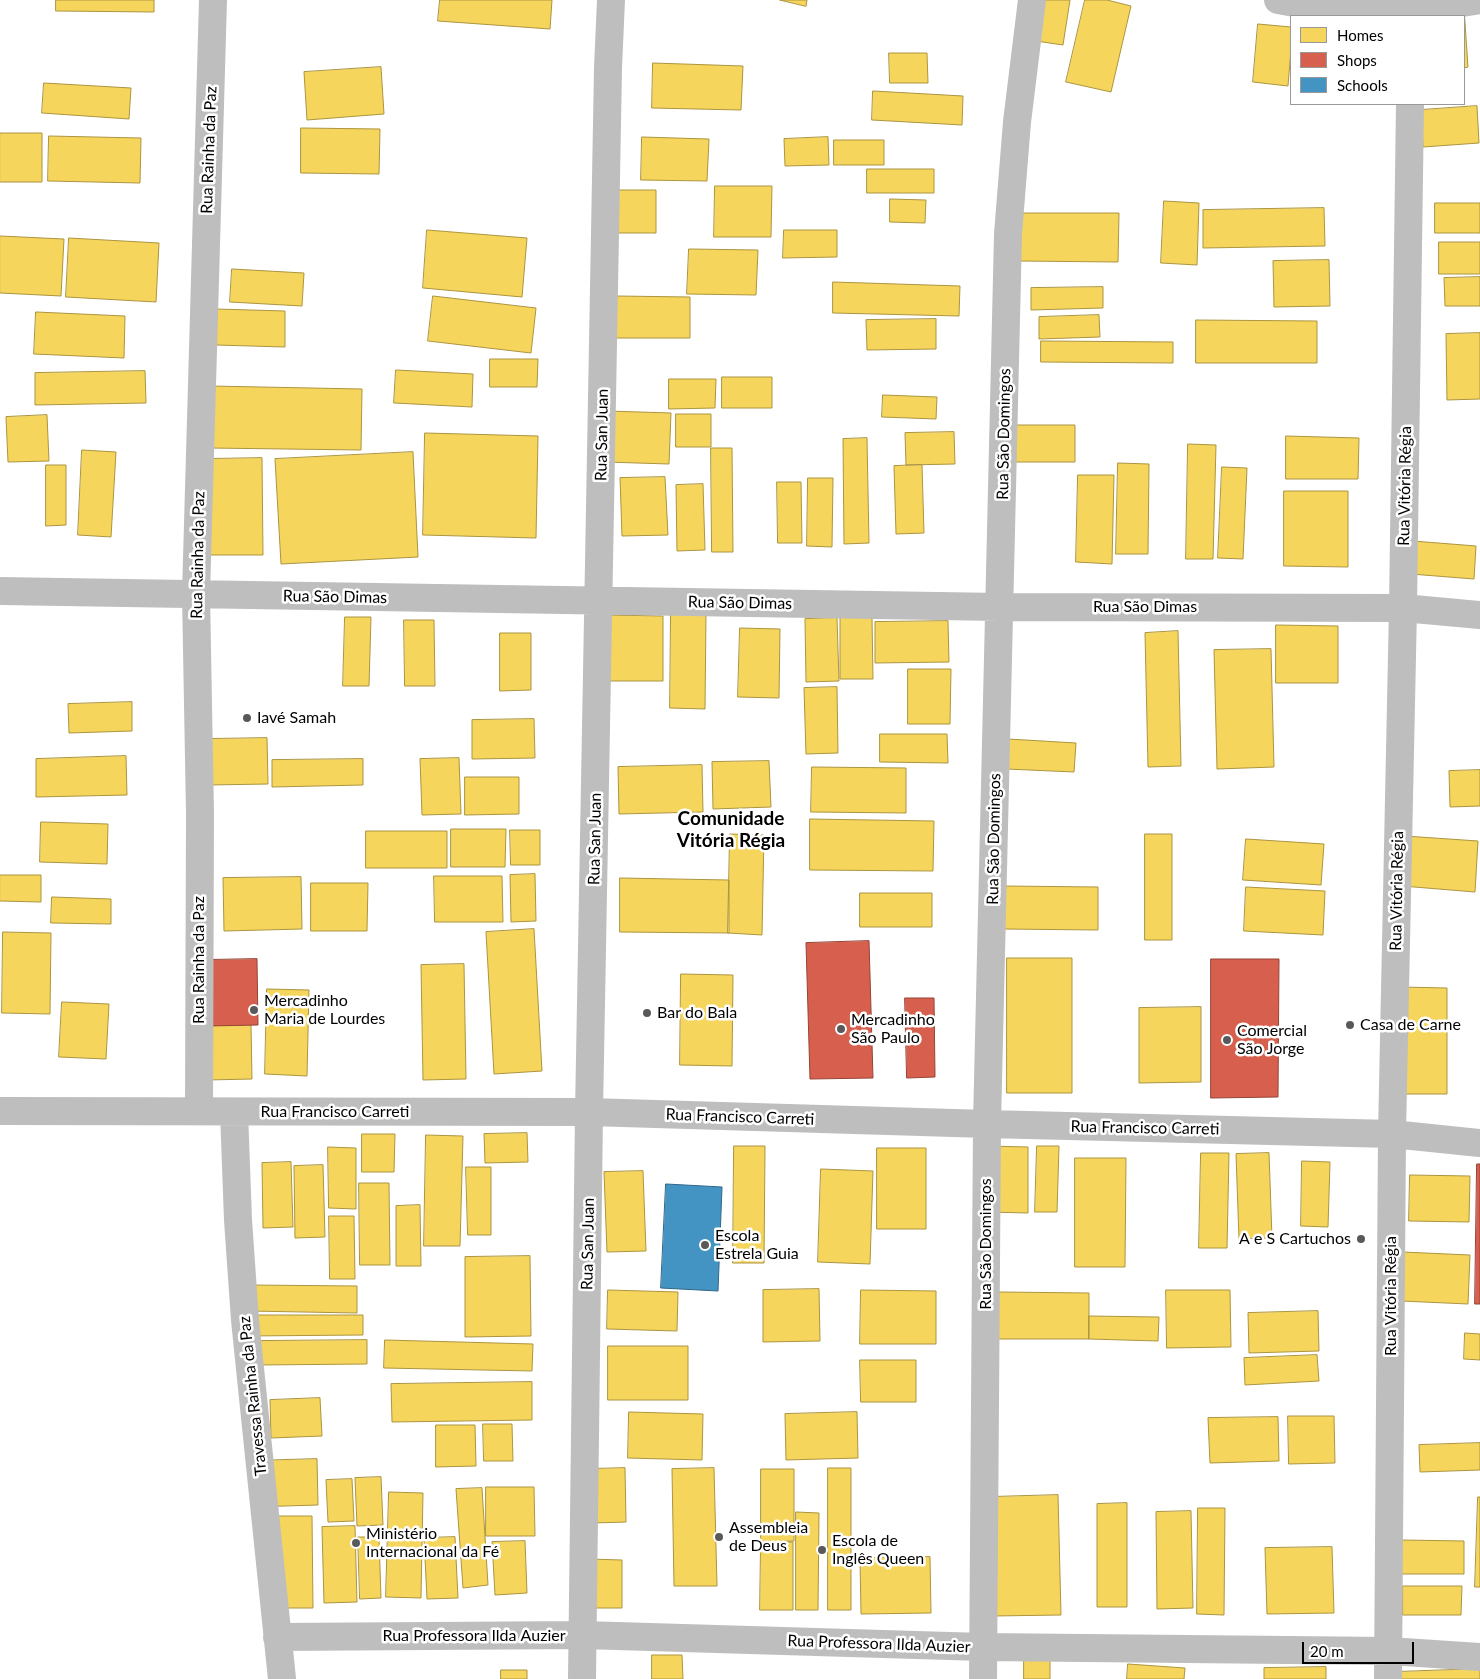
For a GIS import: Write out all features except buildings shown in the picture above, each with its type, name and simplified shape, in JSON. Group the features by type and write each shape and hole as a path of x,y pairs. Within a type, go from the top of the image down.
{"street":[{"name":"Rua Rainha da Paz","path":"199,1110 200,814 196,594 213,0"},
{"name":"Rua San Juan","path":"582,1679 589,1112 608,78 612,0"},
{"name":"Rua São Domingos","path":"983,1679 987,1124 1008,234 1017,122 1032,0"},
{"path":"1278,0 1311,6 1411,14 1480,0"},
{"name":"Rua Vitória Régia","path":"1388,1679 1392,1134 1403,608 1410,105"},
{"name":"Rua São Dimas","path":"0,591 1000,607 1403,608 1480,615"},
{"name":"Rua Francisco Carreti","path":"0,1111 589,1112 1392,1134 1480,1143"},
{"name":"Travessa Rainha da Paz","path":"234,1112 238,1220 245,1320 282,1679"},
{"name":"Rua Professora Ilda Auzier","path":"277,1637 584,1635 983,1647 1388,1652 1480,1657"}],"place":[{"name":"Iavé Samah","path":"247,718"},
{"name":"Mercadinho Maria de Lourdes","path":"254,1010"},
{"name":"Bar do Bala","path":"647,1013"},
{"name":"Casa de Carne","path":"1350,1025"},
{"name":"Mercadinho São Paulo","path":"841,1029"},
{"name":"Comercial São Jorge","path":"1227,1040"},
{"name":"A e S Cartuchos","path":"1361,1239"},
{"name":"Escola Estrela Guia","path":"705,1245"},
{"name":"Assembleia de Deus","path":"719,1537"},
{"name":"Ministério Internacional da Fé","path":"356,1543"},
{"name":"Escola de Inglês Queen","path":"822,1550"}],"district":[{"name":"Comunidade Vitória Régia","path":"731,830"}]}
